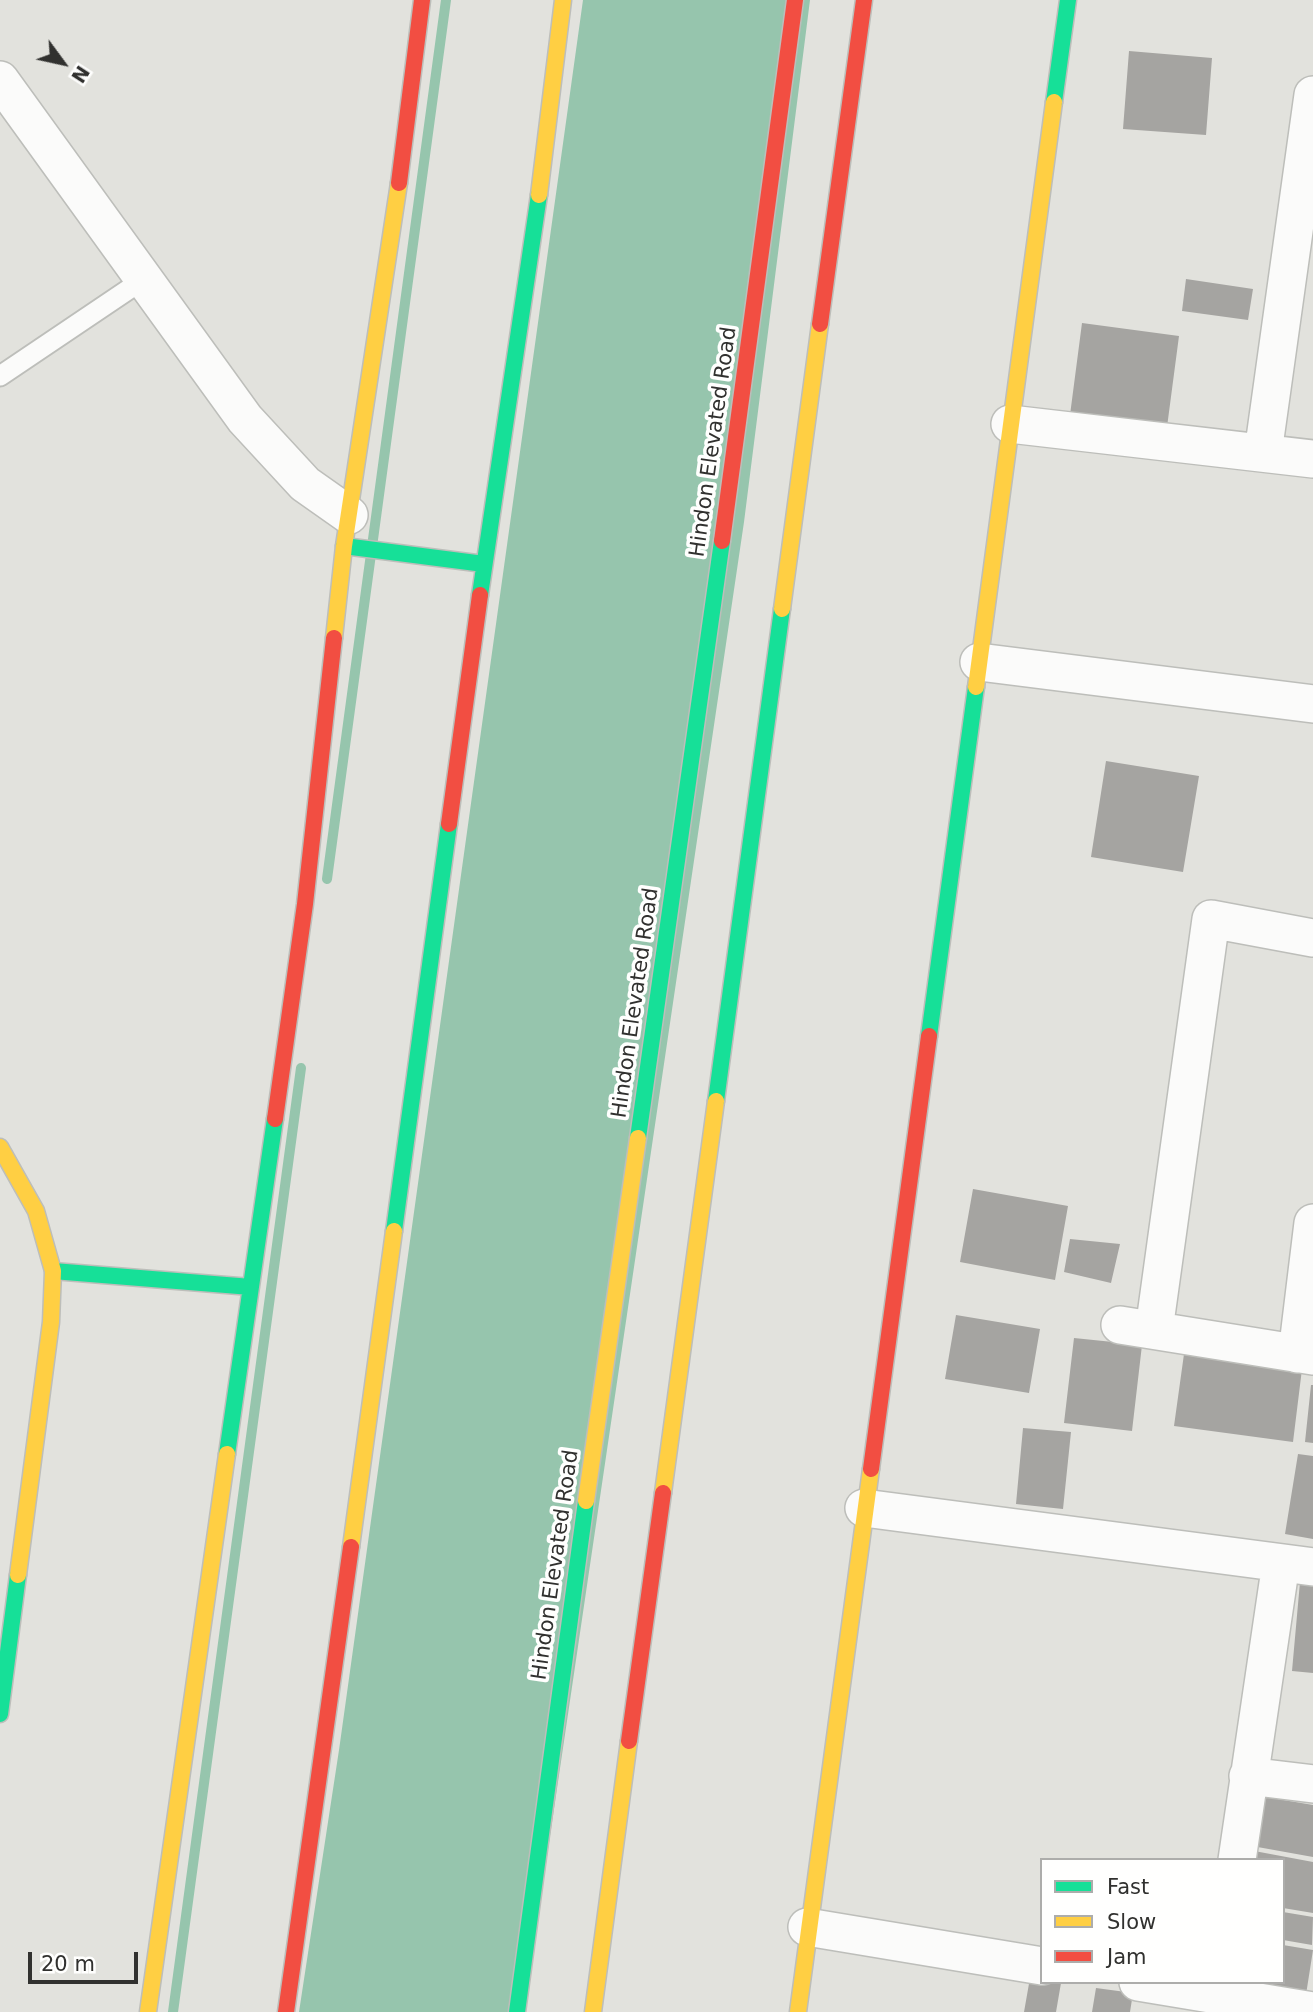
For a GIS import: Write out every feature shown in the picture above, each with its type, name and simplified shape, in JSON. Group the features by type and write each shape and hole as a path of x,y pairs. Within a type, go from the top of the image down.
{"main road":[{"path":"148,2012 305,904 346,531 422,0"},
{"path":"286,2012 484,564 546,145 563,0"},
{"name":"Hindon Elevated Road","path":"517,2012 572,1599 705,668 795,0"},
{"path":"593,2012 864,0"},
{"path":"798,2012 807,1927 1068,0"},
{"path":"346,531 363,549 484,564"},
{"path":"0,1147 36,1211 54,1270 51,1322 0,1714"},
{"path":"54,1270 251,1287"}],"street":[{"path":"0,80 271,450 346,531"},
{"path":"1263,453 1312,115"},
{"path":"1010,424 1313,459"},
{"path":"979,662 1313,704"},
{"path":"1313,938 1212,919 1137,1328 1305,1355 1313,1223"},
{"path":"864,1508 1297,1565 1248,1776 1237,1858"},
{"path":"1248,1776 1313,1784"},
{"path":"807,1927 1040,1966"},
{"path":"1150,1984 1313,2011"}],"lane":[{"path":"0,376 144,279"}],"shaded area":[{"path":"583,0 810,0 744,522 524,2012 299,2012 339,1750"}],"building":[{"path":"1129,51 1212,58 1206,135 1123,129"},
{"path":"1186,279 1253,289 1248,320 1182,311"},
{"path":"1082,323 1179,336 1167,427 1070,415"},
{"path":"1106,761 1199,776 1183,872 1091,857"},
{"path":"973,1189 1068,1206 1055,1280 960,1262"},
{"path":"1070,1239 1120,1244 1111,1283 1064,1272"},
{"path":"956,1315 1040,1329 1029,1393 945,1379"},
{"path":"1074,1338 1142,1345 1132,1431 1064,1423"},
{"path":"1184,1354 1302,1369 1293,1442 1174,1426"},
{"path":"1313,1385 1313,1443 1305,1442"},
{"path":"1023,1428 1071,1432 1063,1509 1016,1504"},
{"path":"1298,1454 1313,1456 1313,1539 1285,1534"},
{"path":"1300,1582 1313,1583 1313,1673 1292,1671"},
{"path":"1260,1796 1313,1805 1313,1857 1252,1846"},
{"path":"1249,1850 1313,1862 1313,1913 1285,1908 1285,1858 1248,1858"},
{"path":"1285,1912 1313,1917 1312,1945 1285,1940"},
{"path":"1285,1945 1313,1950 1305,2001 1235,1984 1285,1984"},
{"path":"1030,1978 1040,1980 1040,1984 1061,1984 1056,2012 1024,2012"},
{"path":"1096,1988 1133,1993 1130,2012 1092,2012"}],"waterway":[{"path":"327,879 446,0"},
{"path":"173,2012 301,1068"}],"traffic: fast":[{"path":"1054,102 1068,0"},
{"path":"480,595 539,195"},
{"path":"638,1138 722,541"},
{"path":"344,546 484,564"},
{"path":"716,1101 782,609"},
{"path":"929,1036 976,687"},
{"path":"394,1231 449,824"},
{"path":"227,1454 275,1119"},
{"path":"53,1271 251,1287"},
{"path":"517,2012 586,1501"},
{"path":"0,1714 18,1575"}],"traffic: slow":[{"path":"539,195 563,0"},
{"path":"976,687 1054,102"},
{"path":"334,638 344,546 399,183"},
{"path":"782,609 820,324"},
{"path":"663,1493 716,1101"},
{"path":"586,1501 638,1138"},
{"path":"0,1147 36,1211 53,1271 51,1322 18,1575"},
{"path":"351,1547 394,1231"},
{"path":"148,2012 227,1454"},
{"path":"798,2012 871,1469"},
{"path":"593,2012 629,1741"}],"traffic: jam":[{"path":"399,183 422,0"},
{"path":"722,541 795,0"},
{"path":"820,324 864,0"},
{"path":"449,824 480,595"},
{"path":"275,1119 305,904 334,638"},
{"path":"871,1469 929,1036"},
{"path":"629,1741 663,1493"},
{"path":"286,2012 351,1547"}]}
